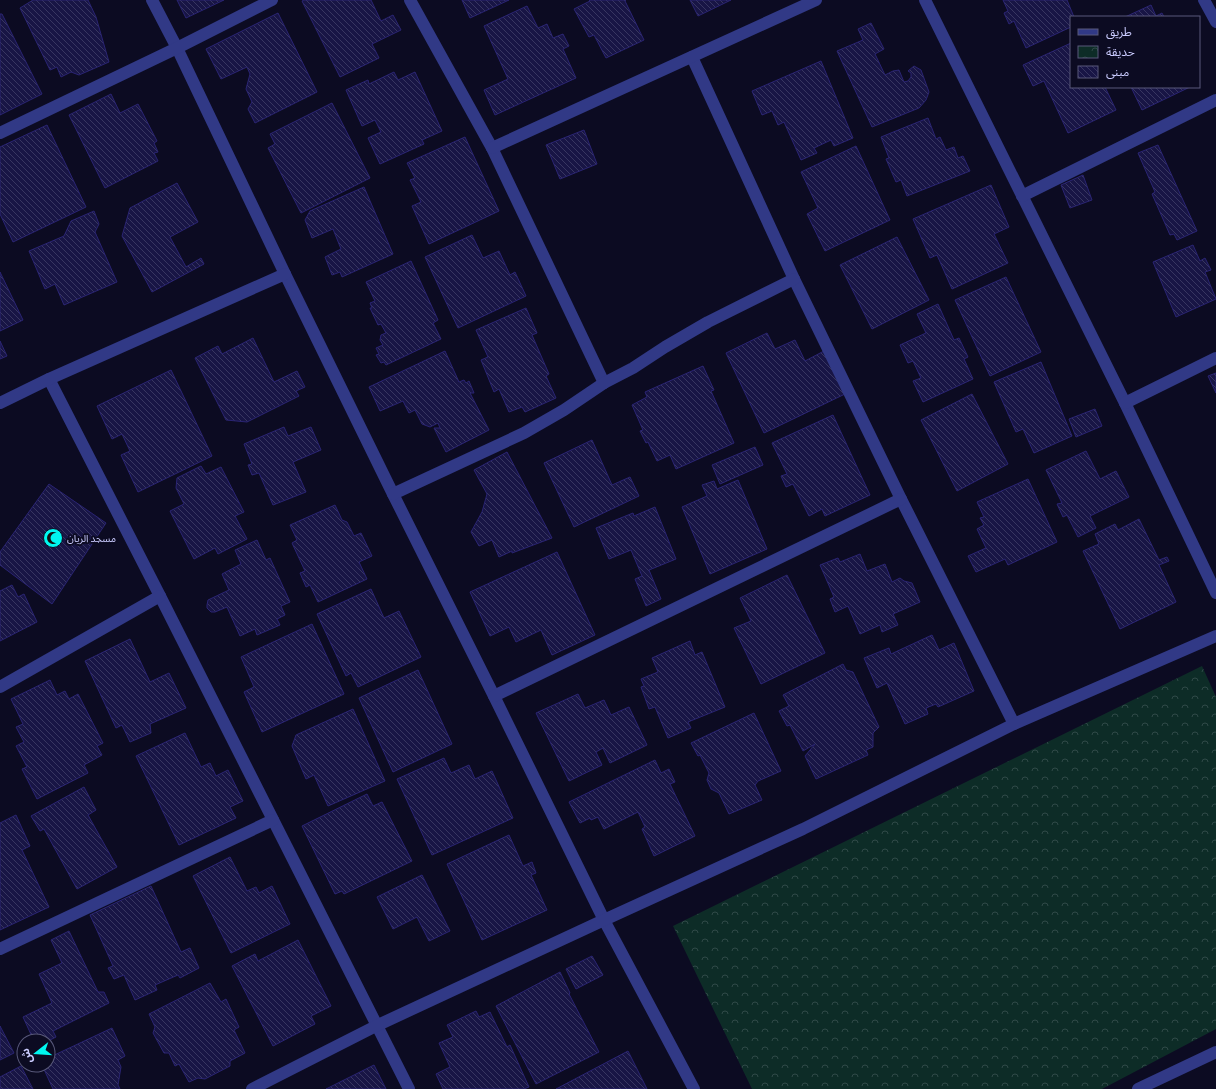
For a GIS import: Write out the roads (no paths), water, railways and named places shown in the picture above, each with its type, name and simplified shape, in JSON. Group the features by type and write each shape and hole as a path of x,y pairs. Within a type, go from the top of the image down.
{"street":[{"path":"152,0 177,48 285,274 393,494 604,920 694,1089"},
{"path":"0,133 177,48 272,0"},
{"path":"410,0 492,148 604,383"},
{"path":"492,148 816,0"},
{"path":"925,0 1125,403 1216,593"},
{"path":"1204,0 1216,22"},
{"path":"692,57 794,279 901,499 1014,724"},
{"path":"1022,196 1216,100"},
{"path":"0,403 49,379 285,274"},
{"path":"393,494 524,432 564,410 604,383 632,368 708,322 794,279"},
{"path":"1125,403 1216,358"},
{"path":"49,379 410,1089"},
{"path":"494,696 901,499"},
{"path":"0,686 160,596"},
{"path":"252,1089 378,1025 803,829 1014,724 1216,636"},
{"path":"0,949 273,820"},
{"path":"1138,1089 1216,1052"}],"place":[{"name":"مسجد الريان","path":"53,538"}]}
